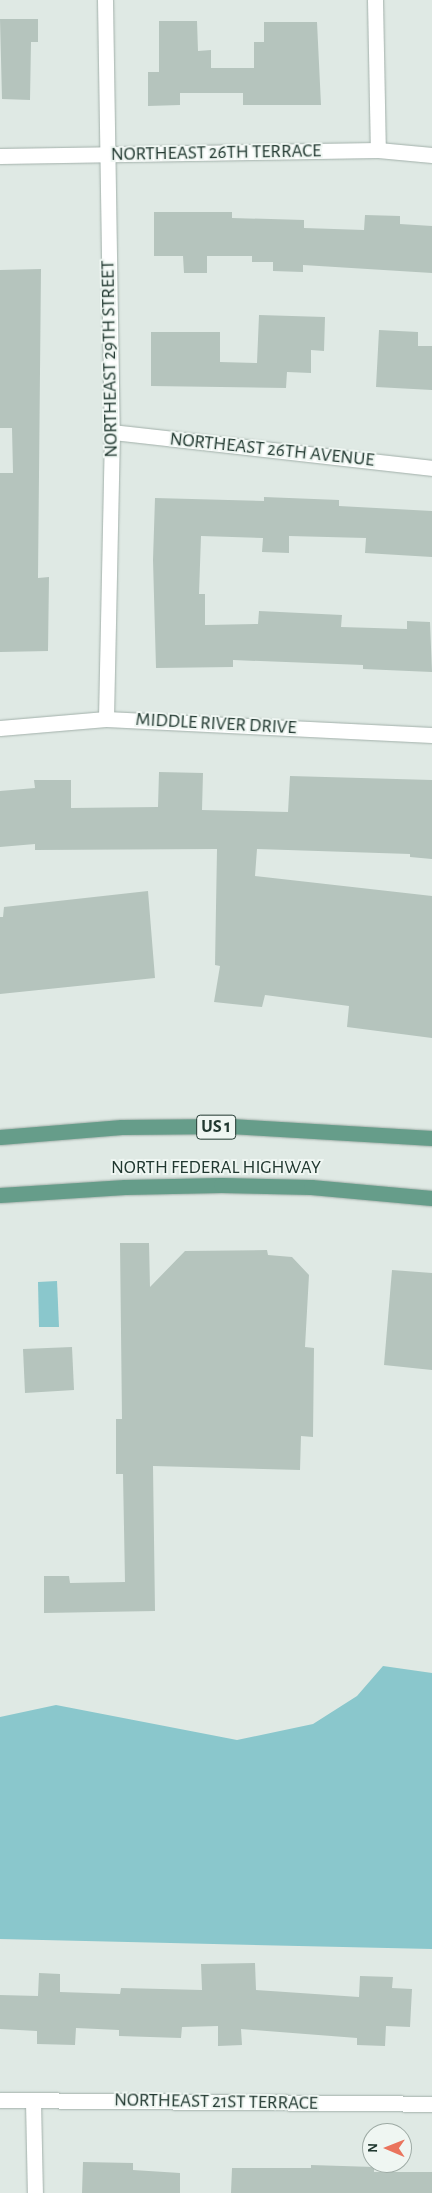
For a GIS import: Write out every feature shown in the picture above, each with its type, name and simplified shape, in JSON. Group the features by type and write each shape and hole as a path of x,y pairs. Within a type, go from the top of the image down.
{"main road":[{"name":"NORTH FEDERAL HIGHWAY","path":"0,1137 122,1127 230,1126 432,1138"},
{"name":"NORTH FEDERAL HIGHWAY","path":"0,1195 125,1187 221,1185 311,1188 432,1198"}],"street":[{"name":"NORTHEAST 29TH STREET","path":"105,0 112,432 106,719"},
{"path":"375,0 378,150"},
{"name":"NORTHEAST 26TH TERRACE","path":"0,156 378,150 432,155"},
{"name":"NORTHEAST 26TH AVENUE","path":"112,432 432,468"},
{"name":"MIDDLE RIVER DRIVE","path":"0,728 106,719 432,735"},
{"name":"NORTHEAST 21ST TERRACE","path":"0,2100 432,2104"},
{"path":"33,2100 35,2193"}],"water":[{"path":"57,1281 59,1327 39,1327 38,1282"},
{"path":"383,1666 432,1673 432,1949 0,1939 0,1717 56,1705 237,1740 313,1724 357,1696"}],"building":[{"path":"0,19 38,19 38,42 31,42 30,100 2,99"},
{"path":"159,21 197,21 198,51 211,50 211,68 254,68 254,42 264,42 264,22 317,22 321,105 243,105 243,93 180,93 180,105 148,106 148,72 159,72"},
{"path":"154,212 232,212 232,218 304,220 304,228 364,230 365,215 400,216 400,224 432,226 432,273 303,265 303,272 273,271 273,262 252,262 252,256 207,256 207,273 184,273 183,256 154,256"},
{"path":"41,269 38,578 49,577 48,651 0,652 0,473 13,473 12,428 0,428 0,270"},
{"path":"259,315 325,317 324,351 311,350 311,373 287,372 286,388 151,386 151,332 220,332 220,362 257,363"},
{"path":"379,330 418,332 418,346 432,346 432,390 376,387"},
{"path":"264,497 339,500 339,506 432,511 432,557 365,553 366,538 289,536 289,553 262,552 263,538 201,536 199,594 205,594 205,625 258,624 259,611 342,615 341,627 407,629 407,621 430,622 432,672 363,669 363,665 233,660 233,667 156,668 153,560 155,498 264,501"},
{"path":"159,772 203,773 202,810 288,812 290,776 432,780 432,859 410,857 410,854 257,849 255,876 432,896 432,1038 347,1027 349,1006 265,995 262,1007 214,1002 220,966 215,965 217,849 35,850 35,844 0,847 0,791 35,788 34,780 71,780 71,808 158,807"},
{"path":"148,891 155,978 0,994 0,917 3,917 4,907"},
{"path":"120,1243 149,1243 150,1287 185,1251 267,1250 268,1255 292,1257 309,1275 305,1347 314,1348 313,1437 301,1436 300,1470 153,1466 155,1611 44,1613 44,1576 69,1576 70,1583 125,1582 123,1474 116,1474 116,1419 122,1419"},
{"path":"392,1270 432,1273 432,1370 384,1365"},
{"path":"72,1347 74,1390 25,1393 23,1349"},
{"path":"255,1963 256,1990 359,1997 360,1976 393,1977 392,1988 412,1989 410,2027 386,2026 385,2046 357,2045 357,2038 241,2029 242,2045 218,2046 218,2026 182,2027 181,2038 119,2036 119,2030 76,2028 75,2045 37,2044 37,2031 0,2029 0,1995 38,1996 39,1973 60,1974 60,1992 120,1994 121,1988 202,1990 201,1964"},
{"path":"83,2162 133,2163 133,2170 180,2173 180,2193 82,2193"},
{"path":"311,2165 362,2167 362,2173 432,2172 432,2193 231,2193 232,2168 311,2168"}]}
